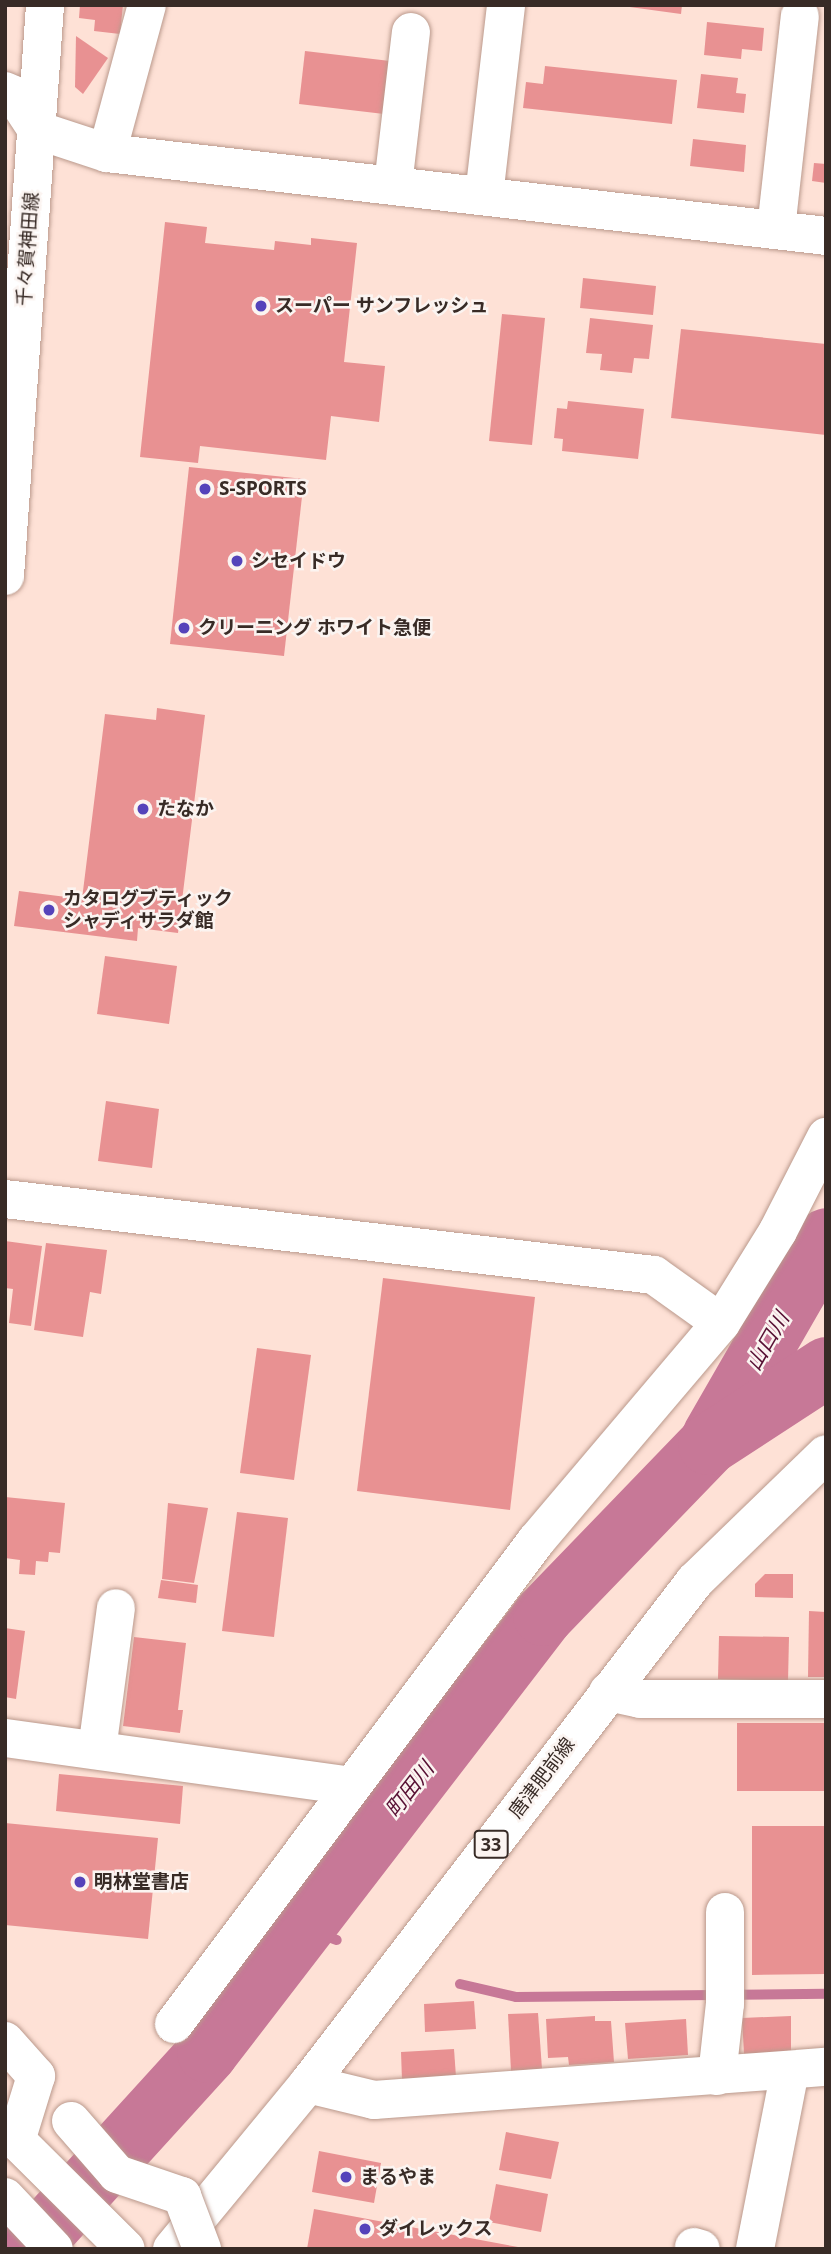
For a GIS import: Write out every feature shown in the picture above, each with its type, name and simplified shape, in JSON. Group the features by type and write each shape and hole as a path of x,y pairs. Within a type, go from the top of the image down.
{"main road":[{"name":"千々賀神田線","path":"5,576 19,206 37,130 45,5"},
{"path":"107,153 147,5"},
{"path":"484,195 506,5"},
{"path":"776,229 800,16"},
{"path":"393,186 411,32"},
{"path":"5,91 37,130 107,153 826,236"},
{"path":"174,2024 350,1786 536,1542 721,1322 778,1231 826,1138"},
{"path":"5,1199 654,1275 721,1322"},
{"name":"唐津肥前線","path":"173,2249 308,2084 695,1581 826,1454"},
{"path":"97,1750 116,1608"},
{"path":"608,1692 640,1699 826,1699"},
{"path":"5,1738 350,1786"},
{"path":"717,2076 725,1995 725,1912"},
{"path":"5,2041 36,2076 21,2146 126,2249"},
{"path":"308,2084 374,2101 808,2069 755,2249"},
{"path":"71,2121 117,2174 183,2196 202,2249"},
{"path":"7,2198 54,2249"}],"building":[{"path":"80,5 123,5 120,34 94,31 95,20 79,18"},
{"path":"615,5 682,5 681,14"},
{"path":"707,22 764,28 762,51 742,49 741,59 704,55"},
{"path":"76,36 108,58 83,94 75,87"},
{"path":"305,51 390,61 384,114 299,104"},
{"path":"545,66 677,80 672,124 523,108 526,82 543,84"},
{"path":"701,74 738,78 736,93 746,94 744,113 697,108"},
{"path":"693,139 746,145 744,172 690,166"},
{"path":"814,163 826,164 826,183 812,181"},
{"name":"スーパー サンフレッシュ","path":"165,222 207,227 205,243 274,250 275,241 311,245 311,238 357,243 344,362 385,366 379,422 331,416 326,460 200,446 198,463 140,457"},
{"path":"583,278 656,286 653,315 580,308"},
{"path":"502,314 545,318 532,445 489,441"},
{"path":"590,318 653,325 649,359 634,358 632,373 600,370 602,354 586,353"},
{"path":"681,329 826,344 826,435 671,418"},
{"path":"568,401 644,409 638,459 562,451 563,439 554,438 557,408 567,409"},
{"name":"シセイドウ","path":"189,467 304,479 284,656 170,644"},
{"name":"たなか","path":"157,708 205,715 178,933 138,928 137,941 14,926 19,891 82,899 105,714 156,720"},
{"path":"105,956 177,966 169,1024 97,1014"},
{"path":"106,1101 159,1109 152,1168 98,1161"},
{"path":"5,1241 42,1246 31,1326 9,1323 13,1289 5,1288"},
{"path":"46,1243 107,1250 101,1294 90,1292 83,1337 34,1330"},
{"path":"383,1278 535,1297 510,1510 357,1491"},
{"path":"257,1348 311,1355 294,1480 240,1473"},
{"path":"5,1497 65,1503 60,1553 49,1552 48,1562 36,1561 35,1575 19,1574 20,1560 5,1558"},
{"path":"168,1503 208,1508 194,1583 162,1579"},
{"path":"237,1512 288,1518 274,1637 222,1631"},
{"path":"765,1574 793,1574 793,1598 755,1597 755,1584"},
{"path":"161,1580 198,1585 196,1603 158,1598"},
{"path":"809,1611 826,1612 826,1677 808,1677"},
{"path":"5,1628 25,1631 16,1699 5,1697"},
{"path":"719,1636 789,1637 788,1681 718,1679"},
{"path":"134,1637 186,1643 178,1710 183,1710 180,1733 123,1726"},
{"path":"737,1723 826,1723 826,1791 737,1791"},
{"path":"59,1774 183,1786 180,1824 56,1811"},
{"name":"明林堂書店","path":"5,1823 158,1838 148,1939 5,1925"},
{"path":"752,1826 826,1826 826,1974 752,1975"},
{"path":"474,2001 476,2029 425,2032 424,2004"},
{"path":"538,2013 542,2069 511,2071 508,2014"},
{"path":"595,2016 595,2021 611,2021 614,2062 569,2065 568,2057 548,2058 546,2019"},
{"path":"791,2016 791,2052 744,2054 742,2018"},
{"path":"686,2019 688,2055 628,2059 625,2023"},
{"path":"454,2049 456,2077 402,2080 401,2052"},
{"path":"506,2132 559,2142 551,2179 499,2170"},
{"name":"まるやま","path":"319,2151 381,2163 374,2203 312,2192"},
{"path":"496,2184 548,2194 541,2232 489,2222"},
{"name":"ダイレックス","path":"314,2209 518,2247 518,2249 307,2249"}],"waterway":[{"name":"山口川","path":"712,1436 826,1238"},
{"name":"町田川","path":"28,2249 207,2052 543,1615 708,1444 826,1367"},
{"path":"301,1927 337,1940"},
{"path":"460,1984 516,1997 826,1994"}],"place":[{"name":"スーパー サンフレッシュ","path":"261,306"},
{"name":"S-SPORTS","path":"205,489"},
{"name":"シセイドウ","path":"237,561"},
{"name":"クリーニング ホワイト急便","path":"184,628"},
{"name":"たなか","path":"143,809"},
{"name":"カタログブティック シャディサラダ館","path":"49,910"},
{"name":"明林堂書店","path":"80,1882"},
{"name":"まるやま","path":"346,2177"},
{"name":"ダイレックス","path":"365,2229"}]}
